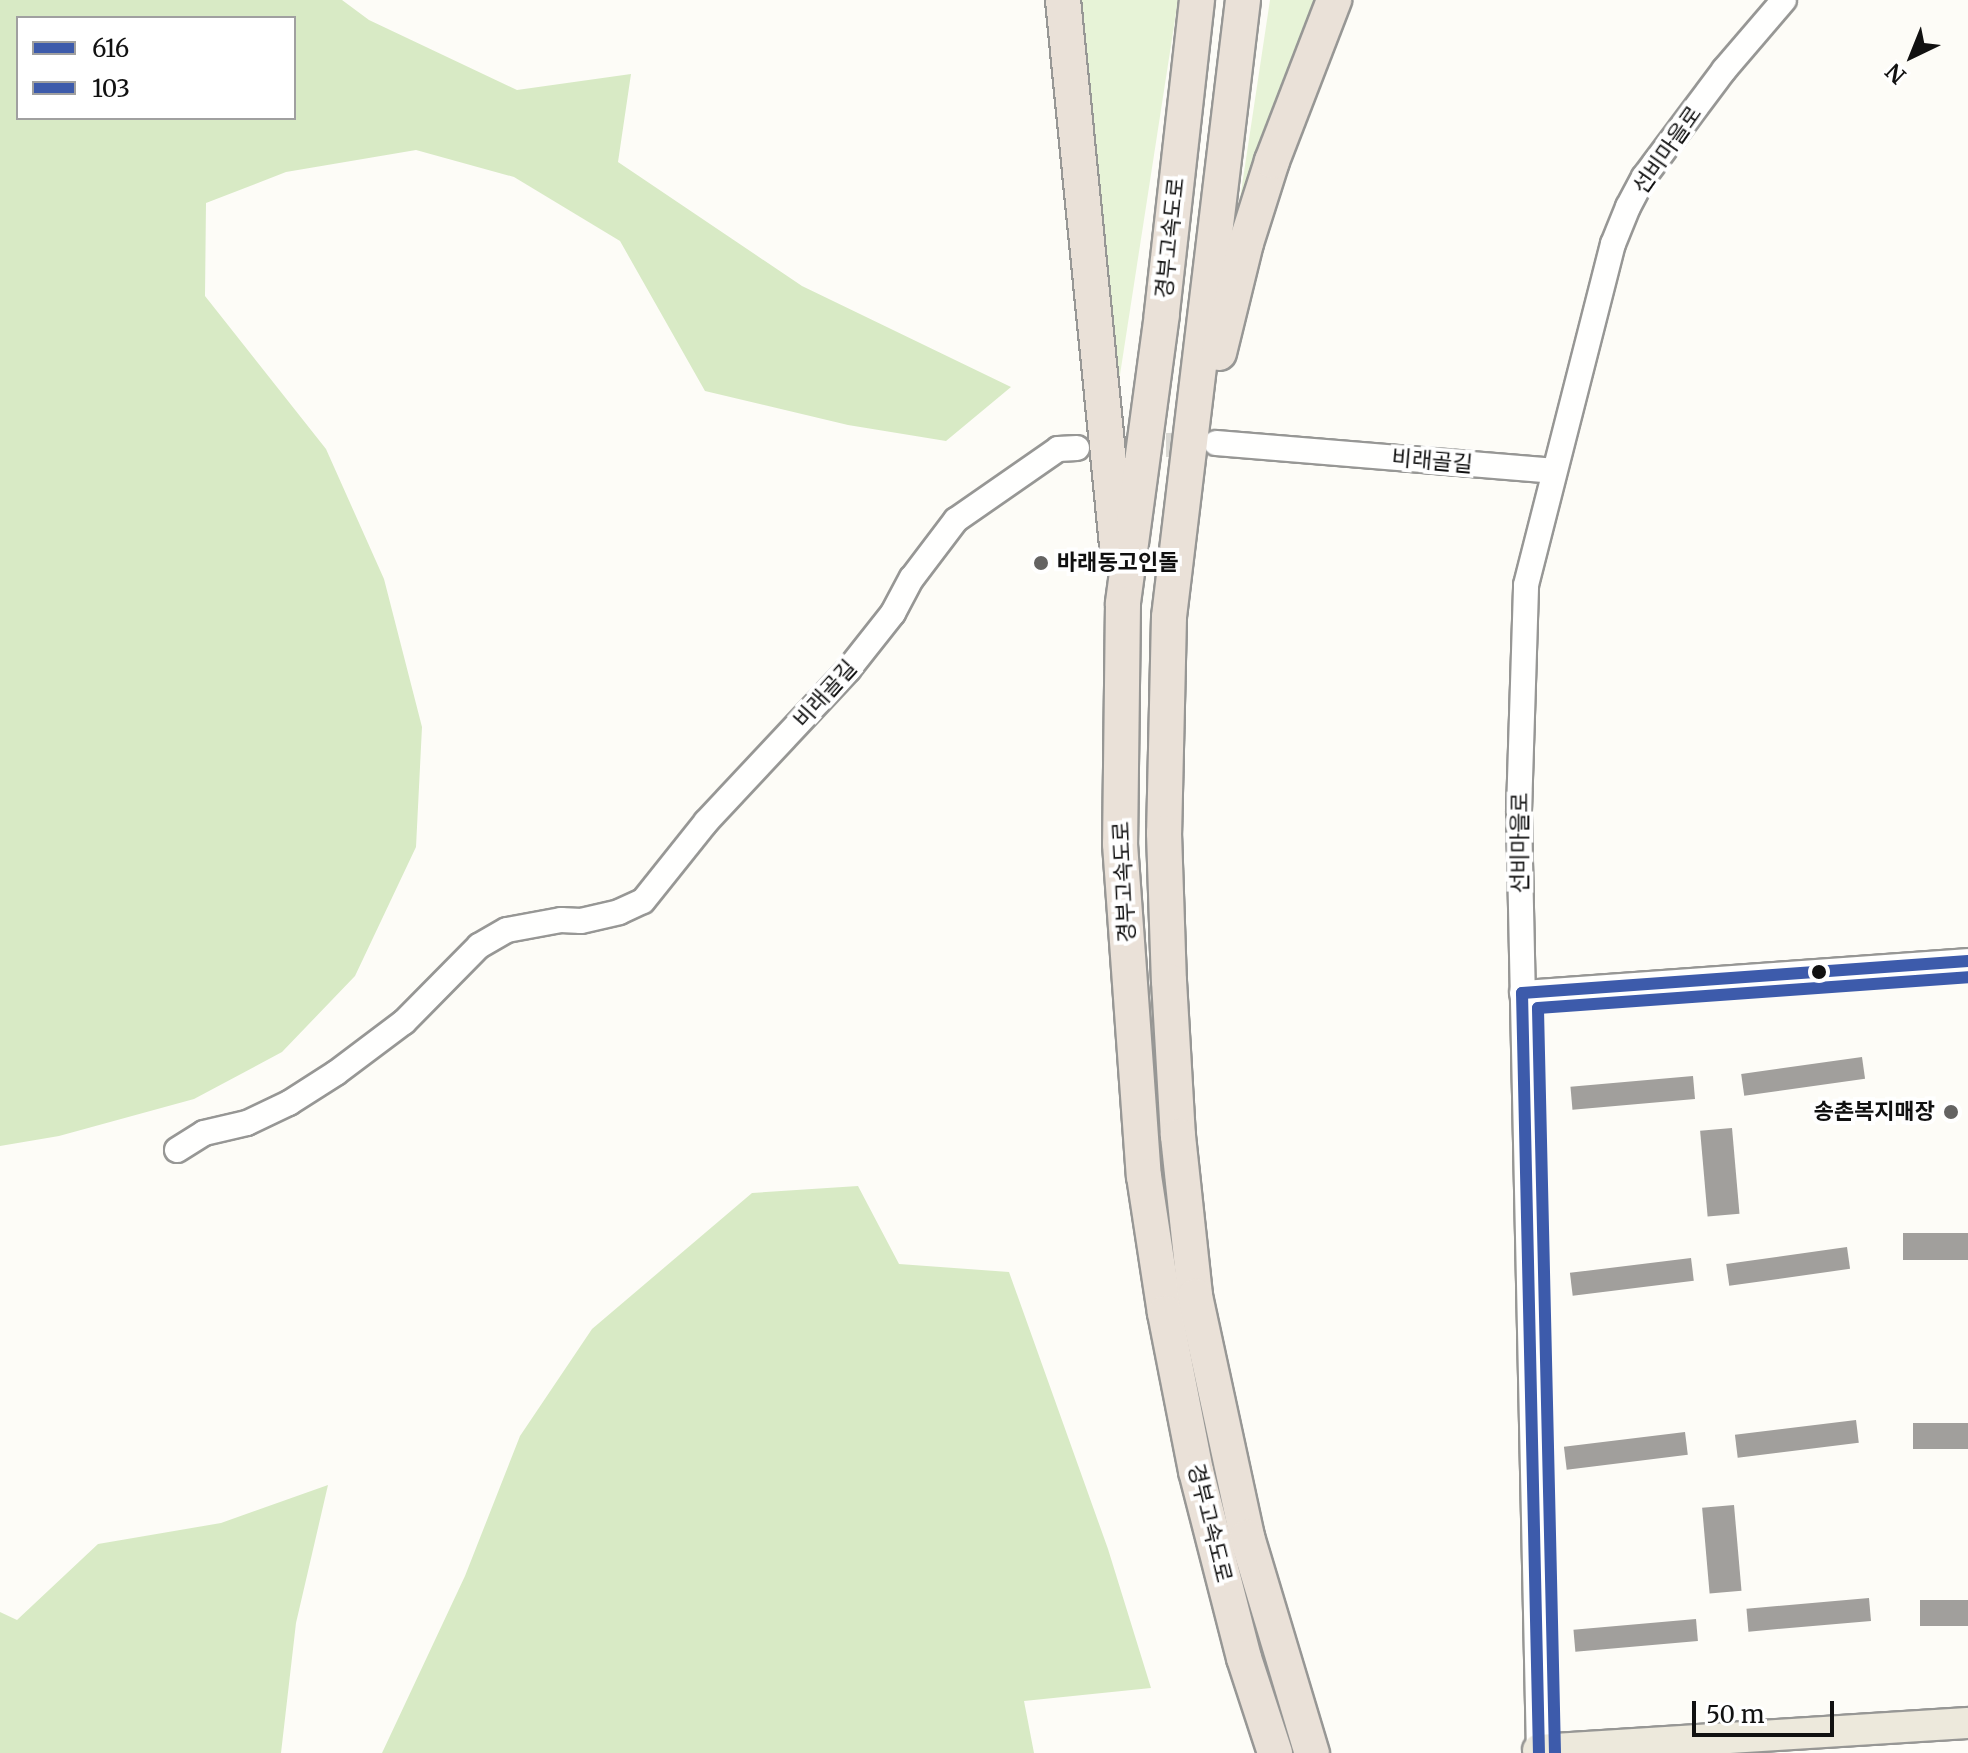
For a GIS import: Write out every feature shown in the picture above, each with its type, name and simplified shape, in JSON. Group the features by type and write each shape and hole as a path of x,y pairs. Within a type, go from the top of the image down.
{"highway":[{"path":"1063,0 1123,604"},
{"name":"경부고속도로","path":"1197,0 1162,314 1123,604 1120,844 1144,1176 1165,1313 1196,1471 1244,1658 1275,1753"},
{"name":"경부고속도로","path":"1243,0 1169,617 1164,833 1168,966 1178,1136 1195,1296 1247,1537 1312,1753"},
{"path":"1169,617 1200,431 1246,243 1272,161 1334,0"}],"main road":[{"path":"1539,1752 1968,1723"}],"street":[{"name":"선비마을로","path":"1539,1752 1519,811 1526,585 1613,244 1628,207 1644,177 1724,70 1784,0"},
{"name":"비래골길","path":"1216,443 1553,471"},
{"name":"비래골길","path":"177,1150 204,1133 247,1123 275,1110 336,1073 404,1022 479,946 507,930 561,920 581,921 619,912 643,901 706,822 848,670 893,613 912,578 956,520 1058,449 1077,448"},
{"path":"1522,993 1968,961"}],"green space":[{"path":"0,0 342,0 369,20 517,90 631,74 618,162 802,286 1011,387 946,441 848,425 705,391 620,241 514,177 416,150 286,172 206,203 205,296 326,449 384,579 422,727 416,847 355,976 282,1052 194,1099 59,1136 0,1146"},
{"path":"1076,0 1178,0 1117,394"},
{"path":"1270,0 1318,0 1238,212"},
{"path":"858,1186 899,1264 1009,1272 1108,1549 1151,1688 1024,1701 1034,1753 382,1753 465,1576 520,1436 592,1329 752,1193"},
{"path":"328,1485 296,1623 281,1753 0,1753 0,1612 17,1620 98,1544 221,1523"}],"building":[{"path":"1862,1057 1865,1079 1744,1096 1741,1074"},
{"path":"1693,1076 1695,1099 1572,1110 1570,1087"},
{"path":"1732,1128 1739,1214 1708,1216 1700,1131"},
{"path":"1903,1233 1968,1233 1968,1260 1903,1260"},
{"path":"1847,1247 1850,1269 1729,1286 1726,1264"},
{"path":"1691,1258 1694,1281 1573,1296 1570,1273"},
{"path":"1856,1420 1859,1443 1738,1458 1735,1435"},
{"path":"1913,1423 1968,1423 1968,1449 1913,1449"},
{"path":"1685,1432 1688,1455 1567,1470 1564,1447"},
{"path":"1734,1505 1741,1591 1710,1593 1702,1508"},
{"path":"1869,1598 1871,1621 1748,1632 1746,1609"},
{"path":"1920,1600 1968,1600 1968,1626 1920,1626"},
{"path":"1696,1619 1698,1641 1575,1652 1573,1630"}],"tunnel":[{"path":"1130,446 1205,444"}],"transit line":[{"name":"616","path":"1522,993 1968,961"},
{"name":"103","path":"1555,1753 1538,1008 1968,977"},
{"name":"616","path":"1522,993 1539,1753"}],"place":[{"name":"바래동고인돌","path":"1041,563"},
{"name":"송촌복지매장","path":"1951,1112"}]}
